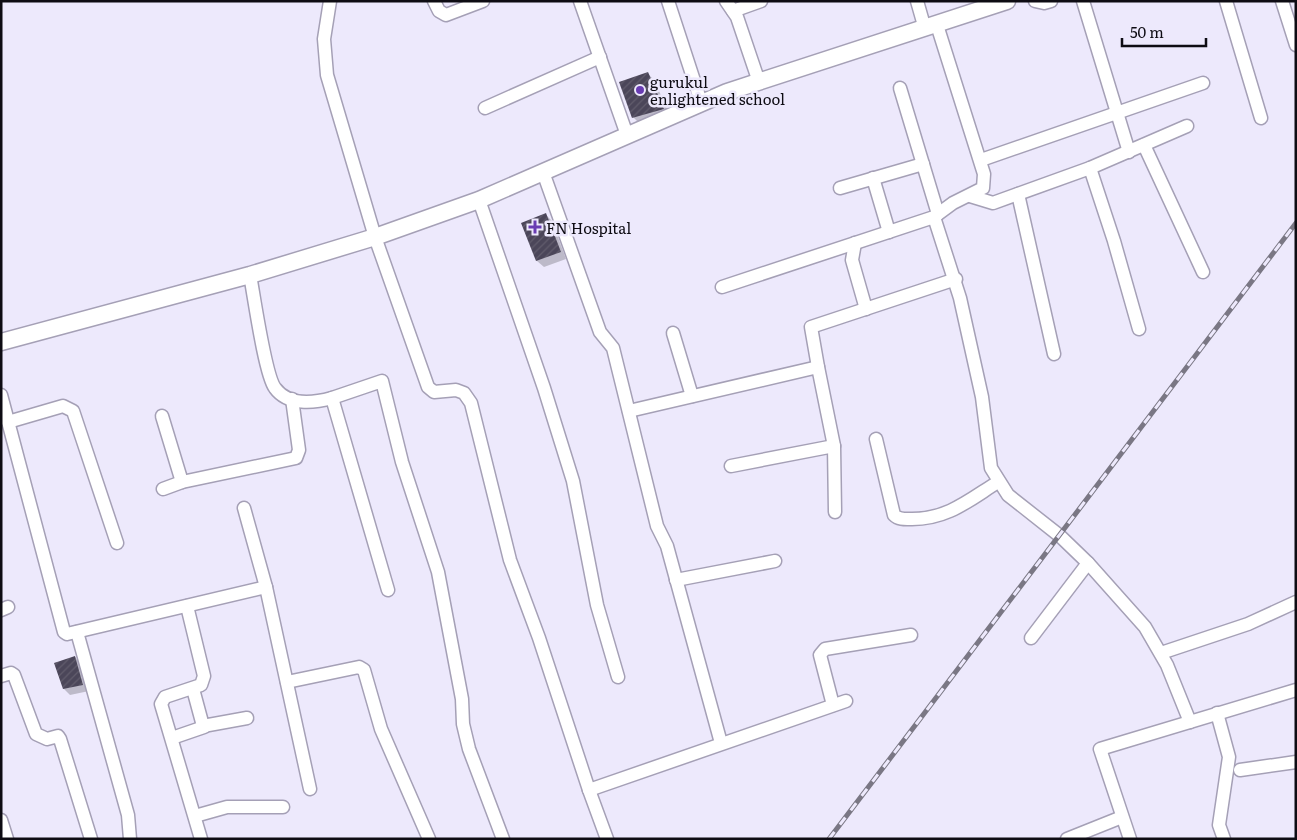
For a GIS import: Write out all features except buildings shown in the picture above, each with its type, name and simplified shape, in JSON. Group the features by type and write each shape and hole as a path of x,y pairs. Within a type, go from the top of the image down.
{"street":[{"path":"330,1 324,39 327,75 375,237 428,387 434,392 456,390 464,393 471,403 510,560 539,638 607,839"},
{"path":"434,1 439,11 446,14 483,1"},
{"path":"580,1 627,135"},
{"path":"668,1 701,102"},
{"path":"759,82 737,17 729,6 761,1"},
{"path":"722,287 936,215 953,203 983,188 984,174 981,160 931,27 916,1"},
{"path":"1,342 250,275 375,237 479,200 701,102 1006,1"},
{"path":"1035,1 1044,3 1051,1"},
{"path":"1083,1 1129,152"},
{"path":"1226,1 1261,118"},
{"path":"1282,1 1296,45"},
{"path":"485,108 600,57"},
{"path":"981,160 1203,82"},
{"path":"900,88 956,279 982,397 991,468 998,482 1008,495 1060,536 1131,609 1161,654 1190,722"},
{"path":"970,196 988,203 1018,194 1090,168 1187,126"},
{"path":"1144,145 1203,272"},
{"path":"840,188 923,164"},
{"path":"1090,168 1114,241 1139,329"},
{"path":"543,172 600,332 613,348 657,526 667,546 721,743"},
{"path":"873,178 889,232"},
{"path":"1018,194 1054,354"},
{"path":"479,200 544,388 573,481 597,605 618,677"},
{"path":"855,243 852,260 866,309"},
{"path":"250,275 269,371 274,388 285,397 312,403 382,381 402,462 438,572 462,699 463,724 469,749 503,839"},
{"path":"835,512 834,446 812,327 956,279"},
{"path":"942,284 960,298"},
{"path":"672,333 692,396"},
{"path":"629,411 818,366"},
{"path":"1,395 62,630 67,634 266,587"},
{"path":"163,489 182,482 296,458 299,450 292,398"},
{"path":"332,398 388,590"},
{"path":"8,422 63,406 73,411 117,544"},
{"path":"162,416 182,482"},
{"path":"876,439 894,515 899,519 928,519 944,515 998,482"},
{"path":"731,466 834,446"},
{"path":"244,508 266,587 310,789"},
{"path":"676,580 775,561"},
{"path":"1032,638 1088,563"},
{"path":"1161,654 1248,624 1296,602"},
{"path":"187,606 204,676 201,684 193,689 165,697 161,704 202,839"},
{"path":"78,632 128,814 130,839"},
{"path":"833,705 820,656 825,649 911,635"},
{"path":"288,682 359,667 364,670 381,729 429,839"},
{"path":"1,676 11,673 14,675 36,734 47,739 58,736 60,739 91,839"},
{"path":"193,689 201,724 204,727"},
{"path":"1130,839 1100,749 1296,690"},
{"path":"589,790 846,700"},
{"path":"1218,713 1229,757 1219,825 1224,839"},
{"path":"172,738 204,727 247,718"},
{"path":"1240,770 1296,762"},
{"path":"196,816 227,807 283,807"},
{"path":"1067,839 1122,817"},
{"path":"1,820 7,839"}],"railway":[{"path":"829,839 1296,223"}],"place":[{"name":"gurukul enlightened school","path":"640,90"},
{"name":"FN Hospital","path":"535,227"}]}
